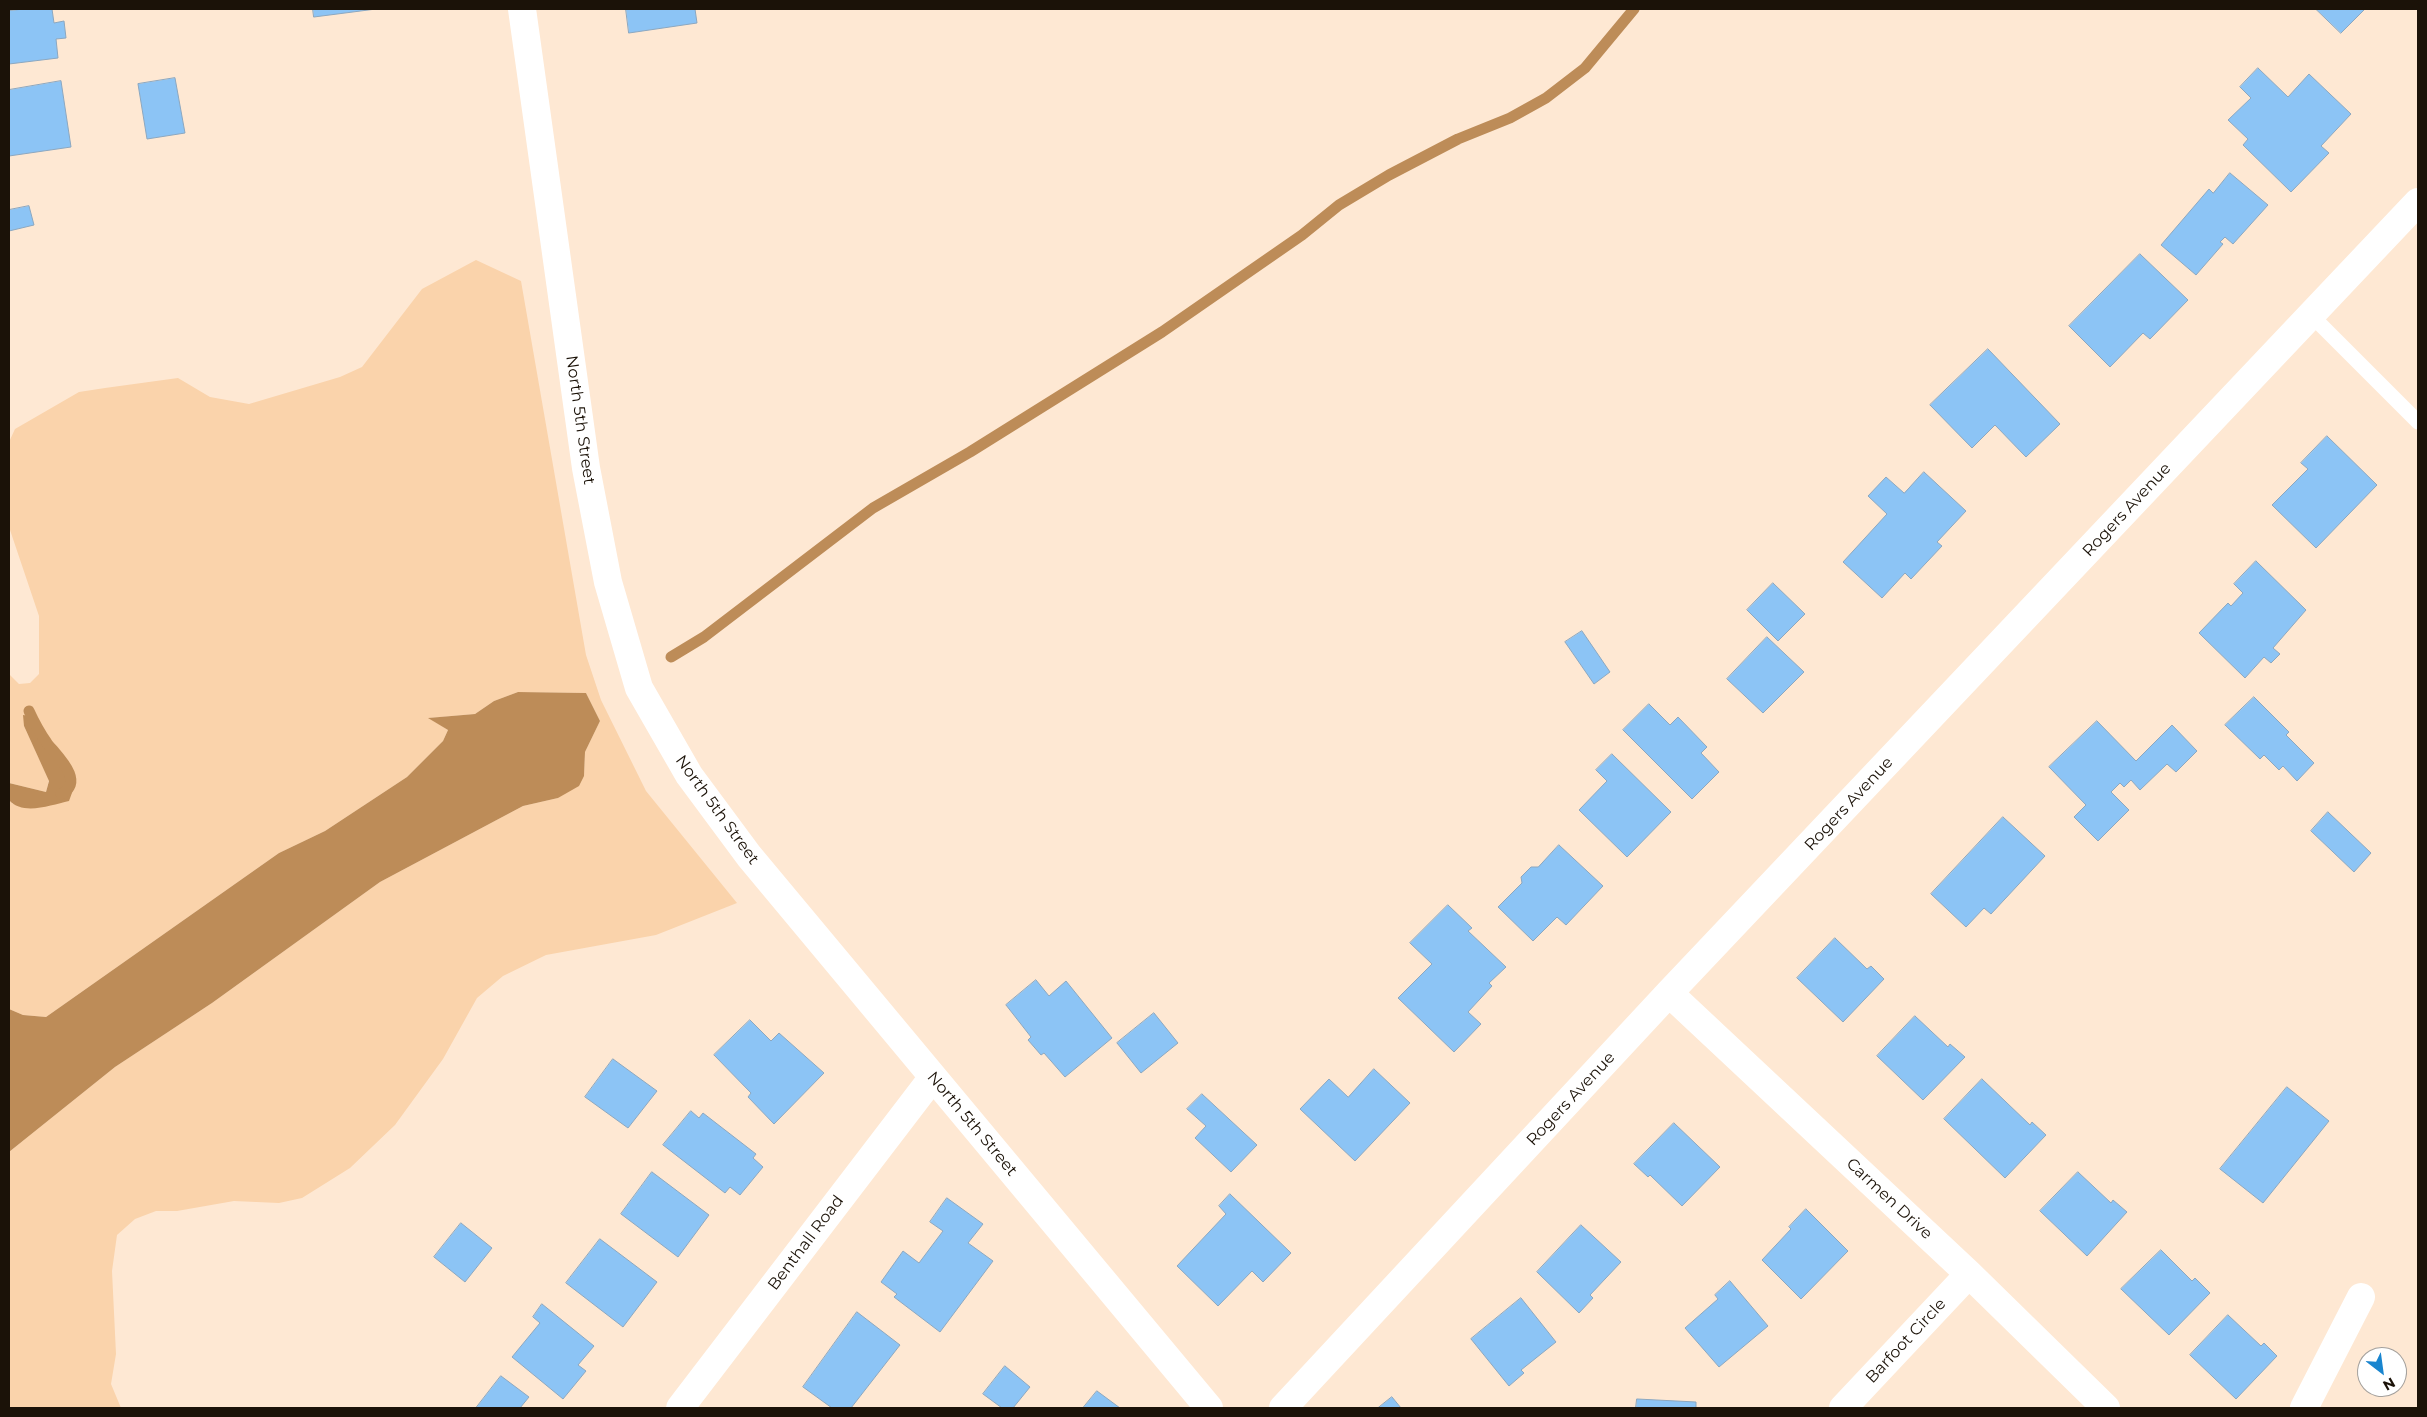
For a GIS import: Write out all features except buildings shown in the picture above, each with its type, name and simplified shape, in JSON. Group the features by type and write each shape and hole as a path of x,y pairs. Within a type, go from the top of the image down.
{"street":[{"name":"North 5th Street","path":"522,9 586,468 608,582 639,688 689,775 749,856 1209,1408"},
{"name":"Rogers Avenue","path":"1282,1408 1669,993 2418,202"},
{"name":"Carmen Drive","path":"1669,993 1969,1274 2106,1408"},
{"name":"Benthall Road","path":"680,1408 933,1077"},
{"name":"Barfoot Circle","path":"1843,1408 1969,1274"},
{"path":"2304,1408 2361,1297"}],"lane":[{"path":"2312,315 2418,422"}],"shaded area":[{"path":"476,260 521,281 586,655 601,700 646,791 737,903 656,935 546,955 503,976 477,998 443,1059 395,1125 350,1168 302,1198 279,1203 234,1201 177,1211 156,1211 135,1219 117,1235 112,1271 116,1354 111,1384 121,1408 9,1408 9,1152 115,1067 212,1003 380,882 523,806 558,798 584,775 585,752 600,721 586,693 518,692 494,701 475,714 429,718 448,730 443,741 407,777 325,831 279,853 46,1017 23,1015 9,1009 9,800 13,804 69,801 24,715 24,726 49,780 46,792 9,783 9,674 19,684 30,683 39,674 39,616 9,527 9,442 15,429 79,392 178,378 210,397 249,404 340,377 362,367 422,289"},
{"path":"518,692 586,693 600,721 585,752 584,776 579,786 558,798 523,806 380,882 212,1003 115,1067 9,1152 9,1009 23,1015 46,1017 279,853 325,831 407,777 443,741 448,730 428,718 475,714 494,701"},
{"path":"23,715 36,717 73,790 69,801 46,807 29,808 15,805 9,800 9,783 46,792 49,781 24,726"}],"waterway":[{"path":"671,657 704,637 873,508 970,452 1162,332 1302,235 1339,205 1389,175 1458,139 1510,118 1546,98 1585,68 1634,9"},
{"path":"29,711 47,743 67,769 70,776 71,783 68,789 61,794"}]}
